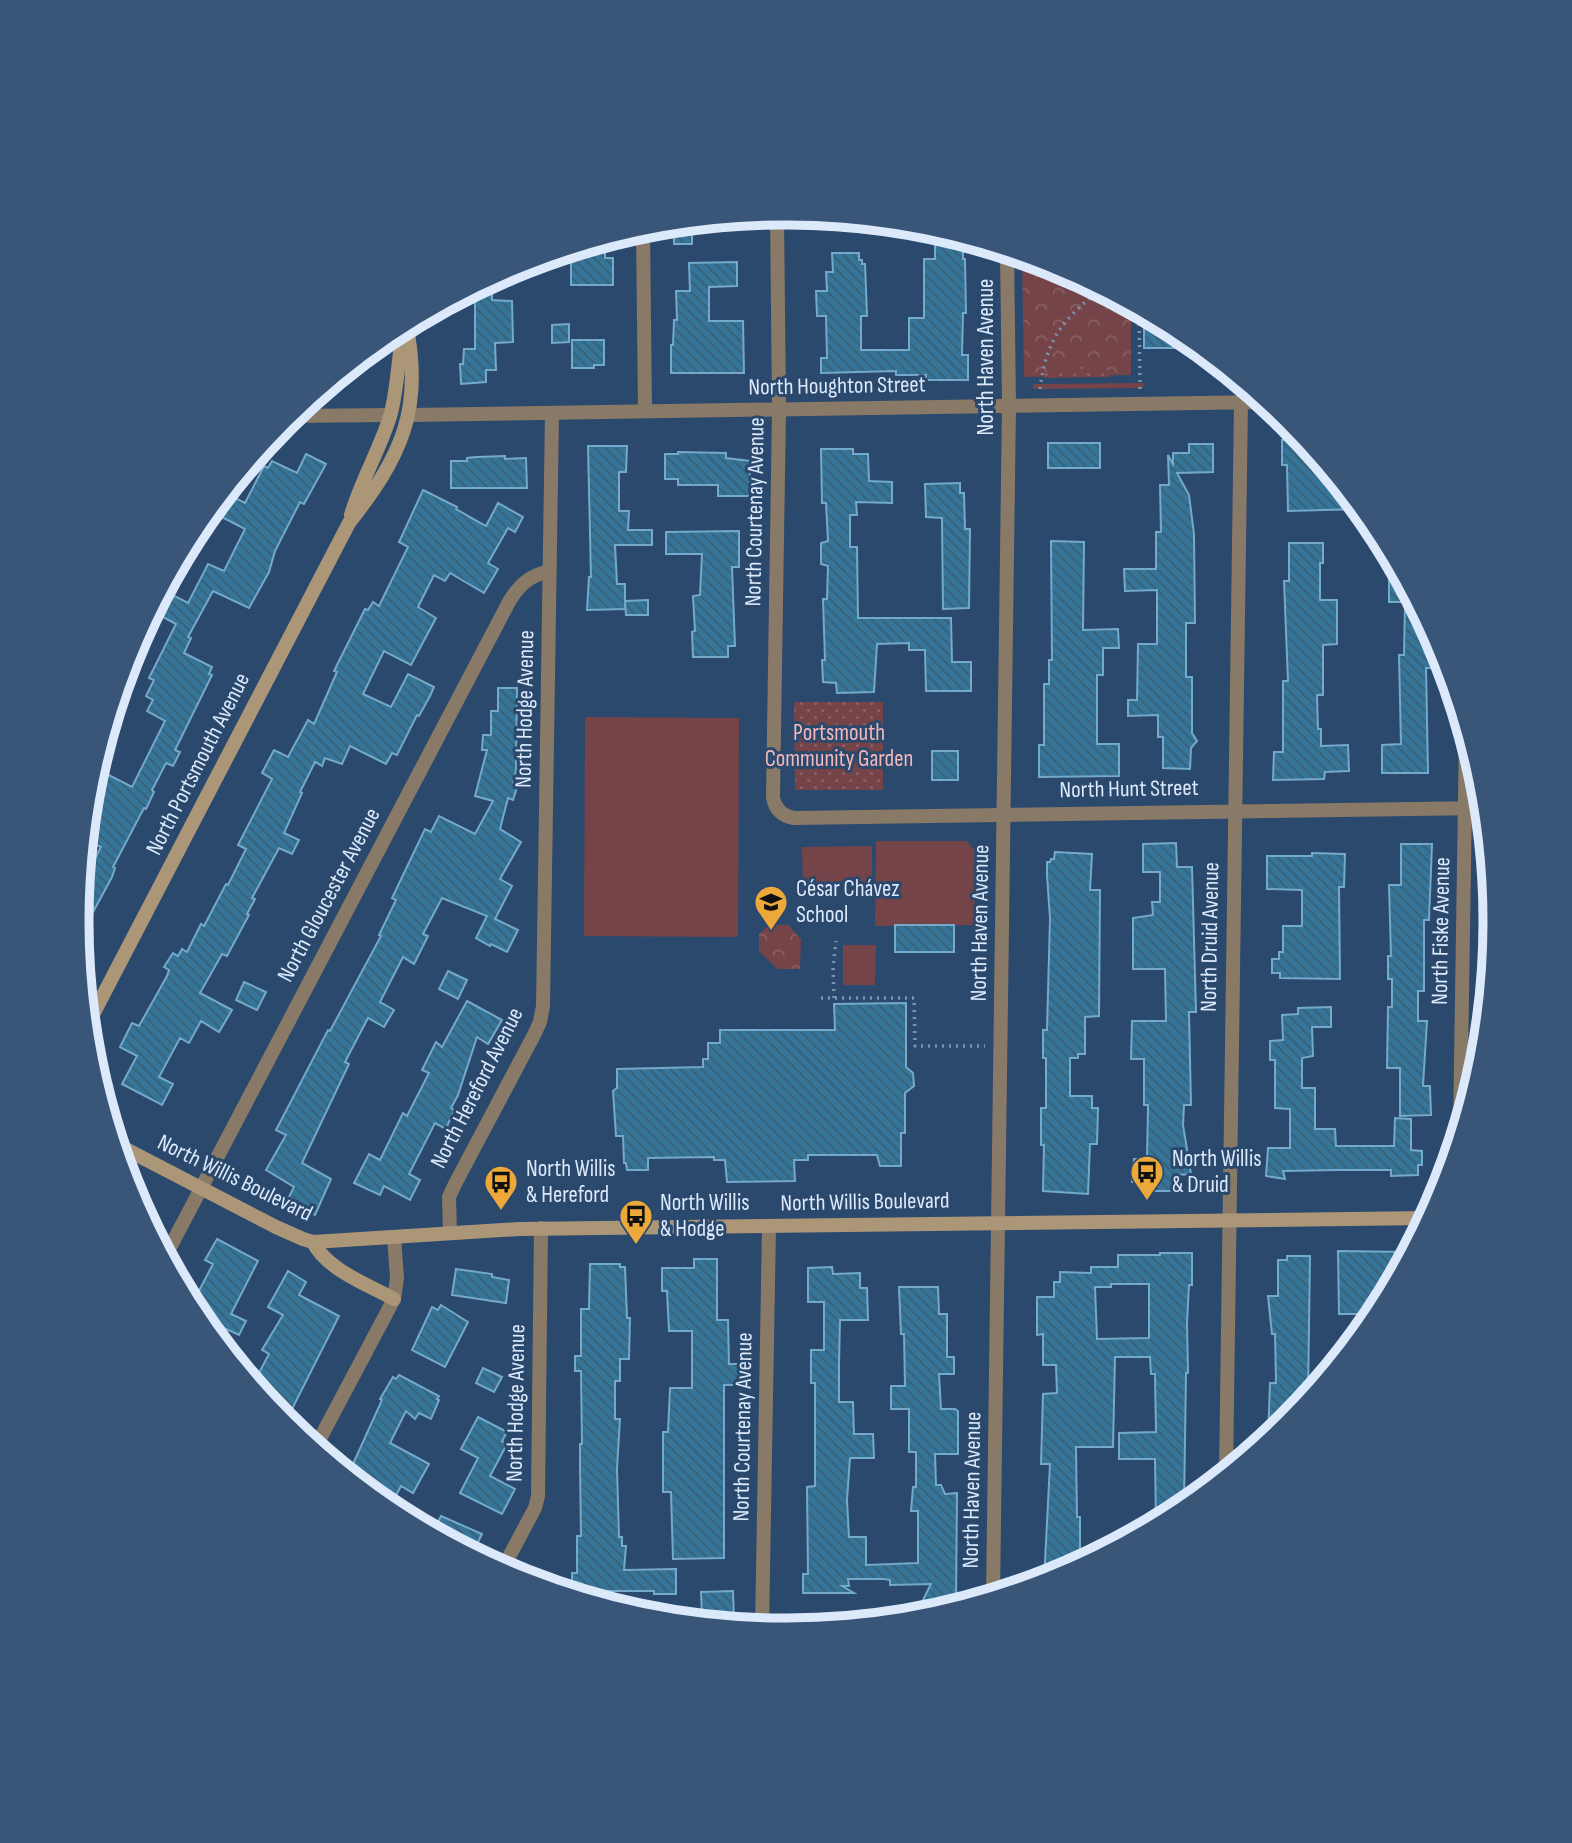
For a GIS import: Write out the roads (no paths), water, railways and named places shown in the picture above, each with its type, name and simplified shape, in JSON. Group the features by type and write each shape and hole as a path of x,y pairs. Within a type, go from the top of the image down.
{"street":[{"name":"North Courtenay Avenue","path":"777,225 779,409 772,797 777,810"},
{"path":"643,240 645,411"},
{"name":"North Haven Avenue","path":"993,1586 1009,405 1007,261"},
{"name":"North Portsmouth Avenue","path":"95,1011 349,523 367,500 387,466 410,415 414,378 408,336"},
{"name":"North Portsmouth Avenue","path":"349,523 356,496 390,415 396,392 402,340"},
{"name":"North Druid Avenue","path":"1226,1461 1241,402"},
{"name":"North Houghton Street","path":"410,415 1249,402"},
{"name":"North Hodge Avenue","path":"543,1006 552,413"},
{"path":"307,416 390,415"},
{"name":"North Gloucester Avenue","path":"170,1247 510,600 529,577 549,571"},
{"name":"North Fiske Avenue","path":"1461,1095 1465,770"},
{"name":"North Hunt Street","path":"777,810 794,818 1473,808"},
{"name":"North Hereford Avenue","path":"450,1233 449,1197 540,1023 543,1006"},
{"name":"North Willis Boulevard","path":"128,1150 292,1235 313,1242 541,1228 1416,1218"},
{"name":"North Courtenay Avenue","path":"762,1617 769,1226"},
{"name":"North Hodge Avenue","path":"507,1560 538,1496 541,1228"},
{"path":"321,1439 394,1299 397,1278 394,1237"},
{"path":"313,1242 319,1254 329,1262 394,1299"}],"place":[{"name":"César Chávez School","path":"771,932"},
{"name":"North Willis & Druid","path":"1147,1202"},
{"name":"North Willis & Hereford","path":"501,1212"},
{"name":"North Willis & Hodge","path":"636,1246"}],"park label":[{"name":"Portsmouth Community Garden","path":"839,746"}]}
